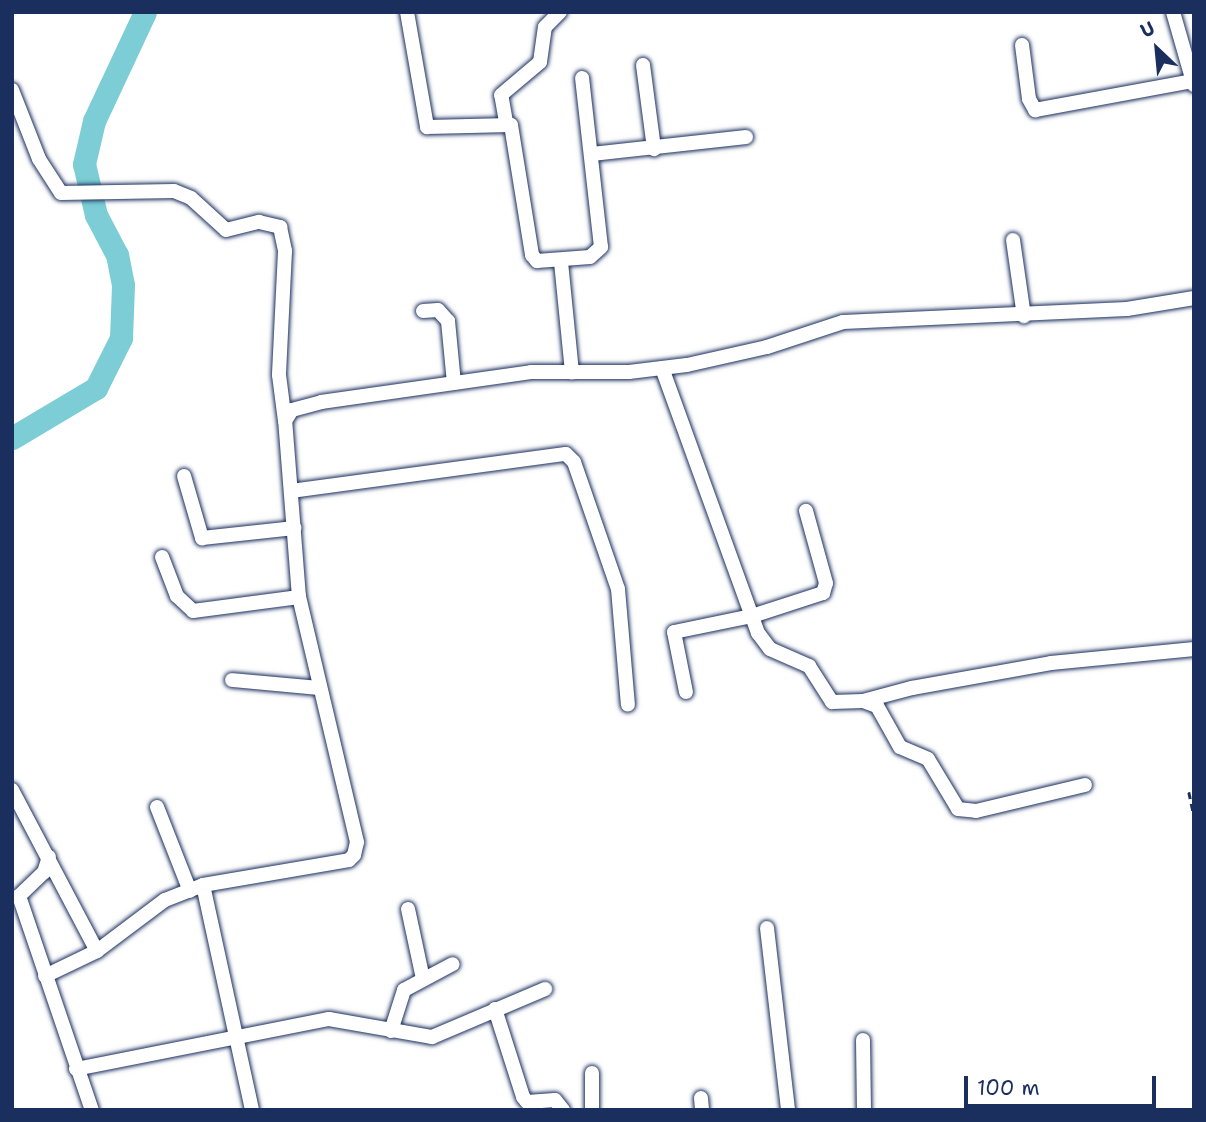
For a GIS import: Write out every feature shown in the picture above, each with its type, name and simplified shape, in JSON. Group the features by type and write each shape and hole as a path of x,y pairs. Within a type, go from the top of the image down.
{"street":[{"path":"407,12 426,127 506,122 511,125 534,260 561,262 590,257 601,247 582,78"},
{"path":"506,122 501,95 540,62 545,27 561,12"},
{"path":"1022,45 1029,99 1035,110 1193,83 1173,12"},
{"path":"643,65 654,149"},
{"path":"12,90 39,159 61,193 184,193 226,230 259,222 281,227 285,234 279,375 299,597 318,688 357,842 354,855 349,860 197,888 139,917 97,951 45,976"},
{"path":"592,154 746,137"},
{"path":"1013,240 1024,316"},
{"path":"561,262 572,372"},
{"path":"285,421 303,405 531,372 662,368 767,347 843,322 1024,316 1127,309 1194,298"},
{"path":"423,311 439,310 448,321 454,383"},
{"path":"662,368 763,642 809,666 827,700 863,701 912,688 1051,663 1194,649"},
{"path":"291,491 566,454 574,463 618,589 628,705"},
{"path":"184,476 202,538 294,528"},
{"path":"686,692 674,632 752,616 823,593 826,583 806,511"},
{"path":"163,557 177,596 193,611 299,597"},
{"path":"232,680 318,688"},
{"path":"863,701 877,706 900,747 928,759 958,809 976,811 1085,785"},
{"path":"12,790 97,951"},
{"path":"157,807 197,888 252,1110"},
{"path":"49,857 44,872 19,896 92,1110"},
{"path":"408,909 424,979"},
{"path":"767,929 788,1110"},
{"path":"391,1031 401,994 453,964"},
{"path":"76,1069 235,1035 329,1019 432,1037 545,989"},
{"path":"495,1009 523,1097 527,1101 555,1100 562,1110"},
{"path":"863,1040 864,1110"},
{"path":"592,1073 592,1110"}],"path":[{"path":"1189,792 1194,816"}],"waterway":[{"path":"12,438 96,388 121,338 123,285 117,255 96,215 84,164 94,121 145,12"}]}
